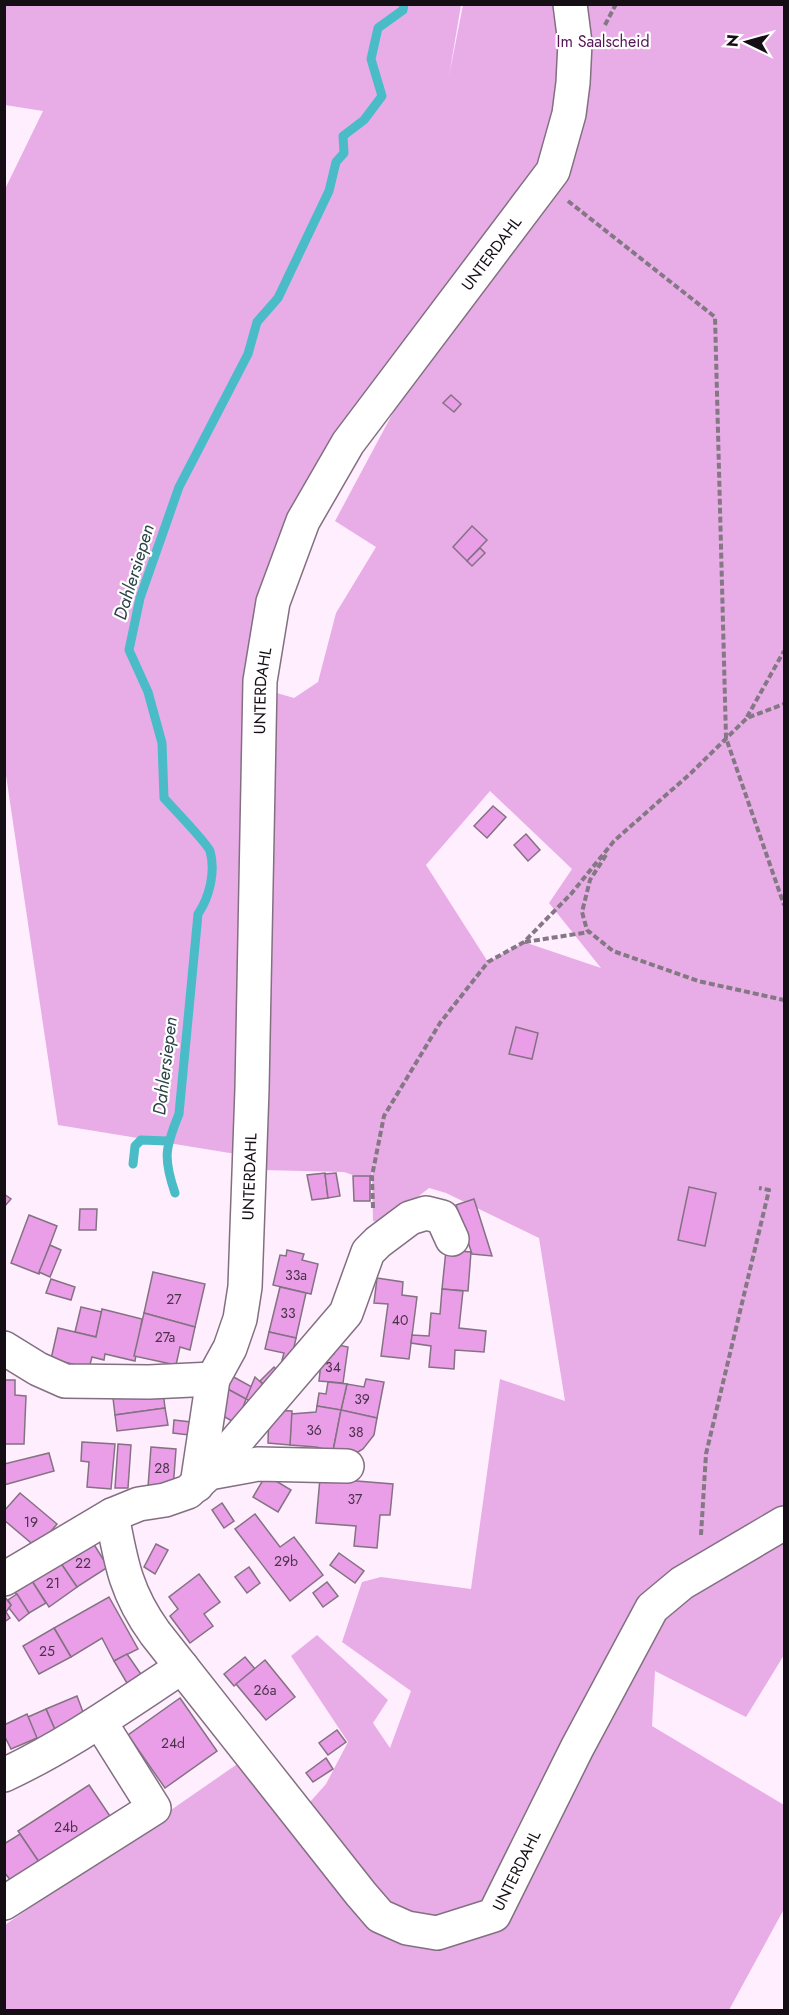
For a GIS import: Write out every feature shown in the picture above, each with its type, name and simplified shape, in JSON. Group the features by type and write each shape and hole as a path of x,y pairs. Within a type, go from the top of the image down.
{"street":[{"name":"UNTERDAHL","path":"203,1479 213,1379 240,1319 245,1287 253,1077 260,681 273,602 303,521 348,443 553,171 569,114 573,84 575,44 570,4"},
{"path":"4,1579 112,1515 139,1504 165,1500 188,1492 203,1479 346,1313 362,1265 373,1246 410,1218 426,1213 442,1216 452,1239"},
{"path":"4,1348 38,1369 65,1381 149,1382 213,1379"},
{"path":"203,1479 258,1464 347,1466"},
{"name":"UNTERDAHL","path":"112,1515 121,1565 139,1611 380,1916 407,1928 437,1933 494,1915 577,1748 652,1608 682,1583 784,1523"},
{"path":"4,1775 44,1756 100,1722 182,1666"},
{"path":"4,1903 154,1808 100,1722"}],"path":[{"path":"544,183 715,317 726,738 784,905"},
{"path":"373,1246 372,1176 384,1116 440,1023 488,962 524,942 571,894 614,841 691,773 747,718 784,651"},
{"path":"747,718 784,704"},
{"path":"614,841 590,880 582,912 587,930 613,951 656,967 698,981 784,1000"},
{"path":"524,942 590,932"},
{"path":"698,1574 706,1454 769,1190 759,1188"}],"green space":[{"name":"Im Saalscheid","path":"4,5 461,5 449,76 463,5 784,5 784,1655 746,1717 655,1671 652,1726 784,1805 784,1909 729,2010 5,2010 5,1925 246,1758 310,1802 326,1784 348,1742 291,1656 317,1635 388,1700 373,1723 390,1748 411,1691 342,1642 362,1582 381,1577 471,1589 500,1379 565,1401 539,1238 446,1193 429,1188 388,1225 373,1221 372,1176 375,1158 370,1181 344,1172 262,1170 242,1155 58,1125 4,762 5,189 43,111 5,105","holes":["417,368 335,521 376,547 336,613 318,682 294,698 256,687 303,521","490,791 572,869 549,903 601,968 524,942 488,962 426,865"]}],"building":[{"path":"451,395 461,404 454,412 443,403"},
{"path":"472,526 487,540 467,561 453,547"},
{"path":"480,548 485,553 472,566 467,561"},
{"path":"493,806 506,817 487,838 474,826"},
{"path":"526,834 540,850 528,861 514,845"},
{"path":"516,1027 538,1033 532,1059 509,1054"},
{"path":"325,1173 328,1198 312,1200 307,1175"},
{"path":"336,1173 340,1196 328,1198 325,1174"},
{"path":"353,1176 370,1176 370,1201 354,1201"},
{"path":"689,1187 716,1193 705,1246 678,1240"},
{"path":"4,1194 11,1199 4,1207"},
{"path":"474,1199 492,1256 472,1254 456,1205"},
{"path":"80,1209 97,1209 96,1230 79,1230"},
{"path":"29,1215 57,1226 39,1274 11,1263"},
{"path":"50,1245 61,1250 50,1277 39,1272"},
{"path":"287,1250 304,1254 302,1260 318,1264 311,1294 273,1285 280,1255 286,1256"},
{"path":"446,1250 471,1252 468,1291 442,1289"},
{"path":"153,1272 205,1284 195,1327 144,1313"},
{"path":"377,1278 403,1282 402,1295 417,1297 409,1359 381,1356 388,1304 374,1303"},
{"path":"51,1279 75,1287 71,1300 46,1293"},
{"path":"280,1287 306,1293 296,1338 269,1332"},
{"path":"442,1289 463,1291 459,1328 486,1331 484,1352 455,1350 454,1369 429,1367 431,1346 411,1343 412,1335 429,1336 431,1313 440,1314"},
{"path":"81,1307 102,1312 96,1337 75,1332"},
{"path":"102,1309 142,1319 135,1361 105,1354 104,1360 92,1357 89,1368 51,1359 58,1328 96,1337"},
{"path":"144,1313 195,1327 190,1350 180,1347 176,1365 134,1356"},
{"path":"269,1332 296,1338 291,1361 282,1360 284,1353 265,1349"},
{"path":"338,1345 348,1347 343,1383 319,1381 322,1353 334,1354 334,1348"},
{"path":"274,1367 281,1375 267,1388 260,1381"},
{"path":"230,1375 252,1387 246,1399 224,1387"},
{"path":"255,1377 267,1388 253,1403 246,1399"},
{"path":"366,1379 384,1382 377,1418 341,1410 347,1384 364,1387"},
{"path":"4,1380 15,1380 15,1395 26,1396 24,1444 4,1444"},
{"path":"328,1382 347,1384 341,1410 317,1406 319,1393 326,1394"},
{"path":"224,1387 246,1399 241,1413 232,1421 212,1410"},
{"path":"163,1391 165,1408 115,1415 113,1398"},
{"path":"317,1406 341,1410 333,1451 290,1445 291,1414 316,1412"},
{"path":"165,1408 168,1425 117,1431 115,1415"},
{"path":"269,1410 292,1411 290,1445 268,1443"},
{"path":"341,1410 377,1418 374,1435 358,1452 333,1451"},
{"path":"174,1420 191,1422 189,1435 173,1433"},
{"path":"82,1442 115,1444 111,1489 87,1487 89,1462 81,1461"},
{"path":"118,1444 131,1445 128,1488 115,1488"},
{"path":"151,1447 176,1449 173,1489 148,1487"},
{"path":"49,1453 54,1471 4,1485 4,1464"},
{"path":"266,1475 291,1490 278,1512 253,1497"},
{"path":"320,1478 393,1484 390,1515 380,1515 377,1548 354,1546 356,1526 316,1523"},
{"path":"20,1493 57,1524 37,1548 4,1520 4,1511"},
{"path":"222,1503 234,1521 224,1528 212,1510"},
{"path":"255,1514 280,1547 294,1537 323,1575 290,1601 235,1529"},
{"path":"90,1538 108,1567 77,1587 58,1559"},
{"path":"156,1544 168,1550 155,1574 144,1567"},
{"path":"339,1553 364,1571 355,1583 330,1565"},
{"path":"58,1559 77,1587 49,1607 30,1578"},
{"path":"249,1567 260,1583 247,1593 235,1577"},
{"path":"199,1574 220,1602 204,1614 213,1626 190,1643 170,1616 178,1609 169,1597"},
{"path":"30,1578 46,1603 29,1613 13,1589"},
{"path":"327,1582 338,1596 323,1607 313,1593"},
{"path":"17,1594 29,1613 19,1621 9,1608 11,1605 8,1600"},
{"path":"4,1596 11,1605 6,1612 10,1618 4,1622"},
{"path":"109,1597 138,1649 114,1661 102,1638 71,1657 54,1628"},
{"path":"54,1628 71,1657 39,1674 23,1646"},
{"path":"127,1654 145,1680 131,1690 114,1661"},
{"path":"245,1657 255,1669 234,1686 224,1674"},
{"path":"265,1660 295,1697 266,1720 236,1684"},
{"path":"77,1696 86,1720 56,1732 46,1709"},
{"path":"180,1698 217,1751 165,1788 128,1735"},
{"path":"46,1709 56,1732 37,1740 28,1717"},
{"path":"27,1714 37,1738 11,1749 4,1735 4,1725"},
{"path":"337,1730 346,1742 328,1755 319,1743"},
{"path":"326,1758 333,1769 313,1782 306,1773"},
{"path":"89,1785 114,1822 43,1868 18,1831"},
{"path":"20,1834 43,1868 15,1886 4,1872 4,1844"}],"waterway":[{"name":"Dahlersiepen","path":"175,1193 167,1153 179,1114 198,914 210,884 212,859 203,841 164,798 162,743 148,692 129,650 140,598 179,487 248,354 257,322 278,298 329,191 336,162 344,153 343,136 364,120 382,96 371,59 378,28 403,10 404,4"},
{"path":"133,1164 135,1146 141,1140 168,1141"}]}
